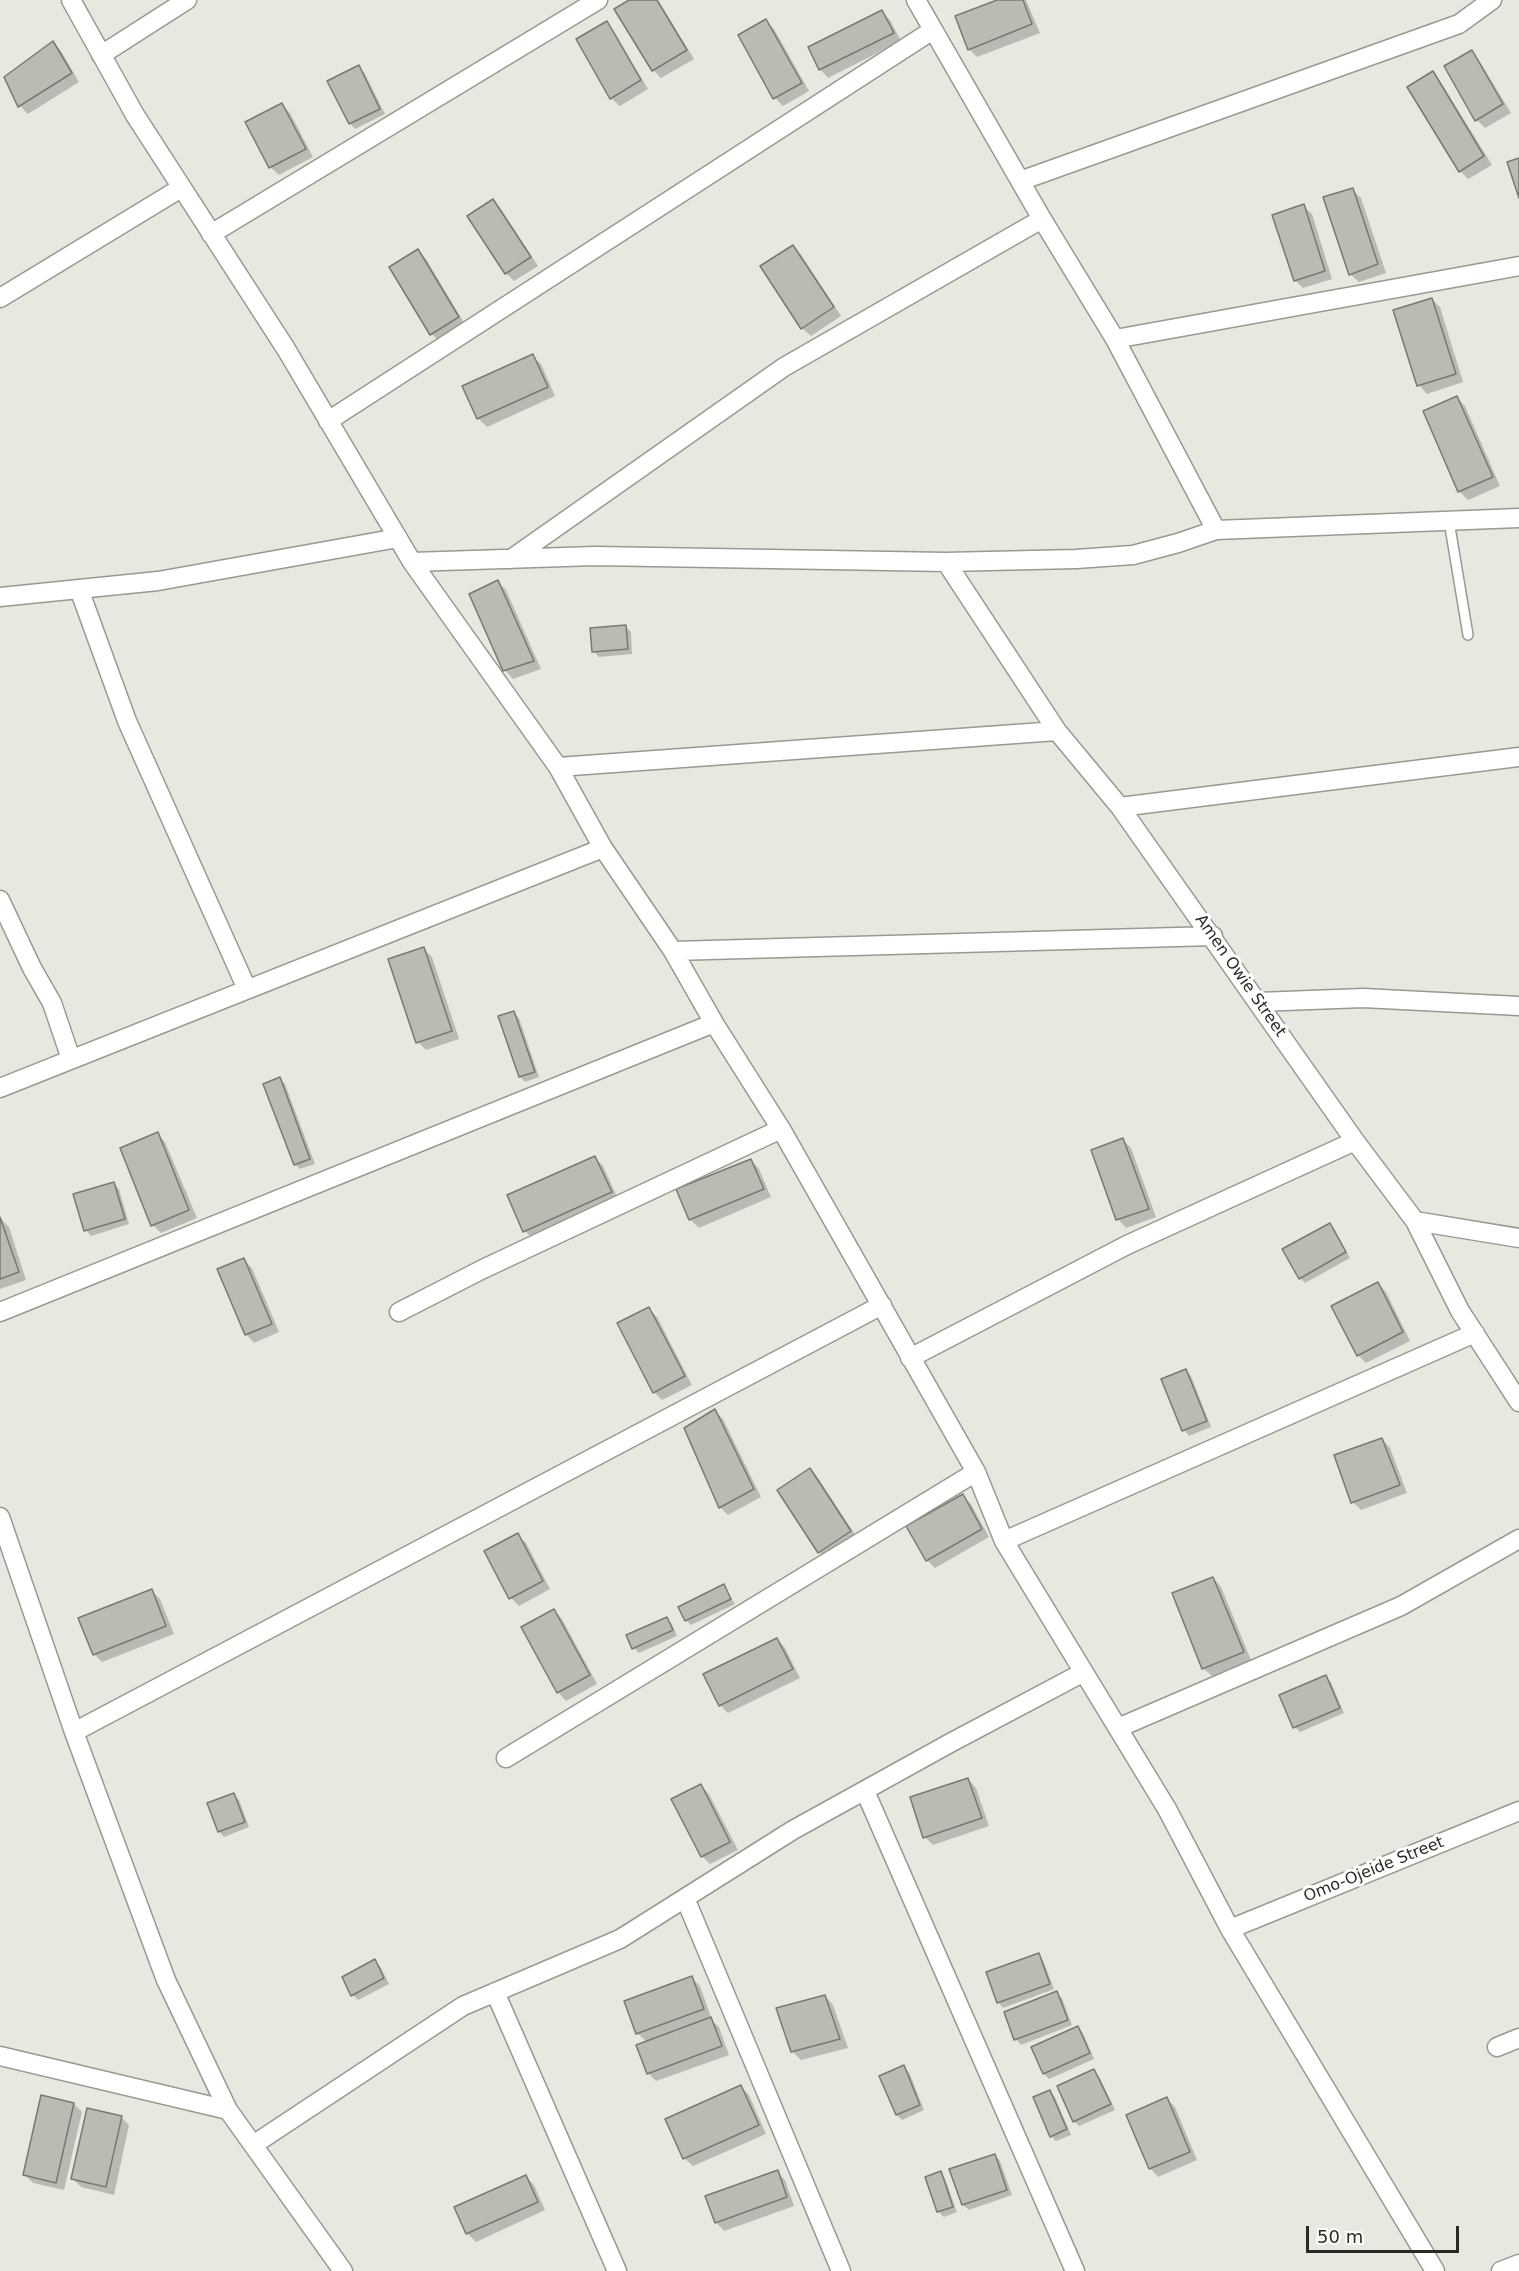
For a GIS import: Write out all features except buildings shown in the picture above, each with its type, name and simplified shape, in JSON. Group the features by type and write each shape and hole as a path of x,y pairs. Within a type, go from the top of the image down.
{"street":[{"path":"71,0 135,115 286,349 412,562 558,767 603,848 673,951 714,1023 781,1129 976,1472 1004,1541 1167,1809 1230,1929 1435,2271"},
{"path":"101,55 187,0"},
{"path":"211,234 598,0"},
{"path":"916,0 1042,219 1115,339 1215,530"},
{"path":"1020,181 1459,24 1492,0"},
{"path":"328,421 933,30"},
{"path":"0,298 181,188"},
{"path":"511,559 784,367 1042,219"},
{"path":"1115,339 1519,266"},
{"path":"412,562 595,556 946,561 1076,560 1133,555 1215,530 1519,518"},
{"path":"0,597 158,581 398,538"},
{"name":"Amen Owie Street","path":"946,561 1056,731 1120,807 1213,936 1355,1141 1415,1221 1460,1311 1519,1402"},
{"path":"79,589 127,721 247,988"},
{"path":"558,767 1056,731"},
{"path":"1120,807 1519,757"},
{"path":"0,1088 603,848"},
{"path":"0,900 32,968 52,1003 71,1059"},
{"path":"673,951 1213,936"},
{"path":"1258,1002 1363,998 1519,1006"},
{"path":"0,1312 714,1023"},
{"path":"399,1312 483,1269 781,1129"},
{"path":"910,1358 1127,1245 1355,1141"},
{"path":"1415,1221 1519,1238"},
{"path":"74,1732 882,1305"},
{"path":"1004,1541 1475,1333"},
{"path":"506,1758 976,1472"},
{"path":"0,1517 74,1732 166,1980 228,2110 343,2271"},
{"path":"1118,1728 1401,1606 1519,1539"},
{"path":"253,2145 463,2006 620,1939 793,1830 1084,1672"},
{"path":"865,1791 1075,2271"},
{"name":"Omo-Ojeide Street","path":"1230,1929 1519,1811"},
{"path":"685,1898 842,2271"},
{"path":"495,1992 617,2271"},
{"path":"1497,2048 1519,2038"},
{"path":"0,2056 228,2110"},
{"path":"1501,2271 1519,2264"}],"lane":[{"path":"1449,521 1468,635"}]}
